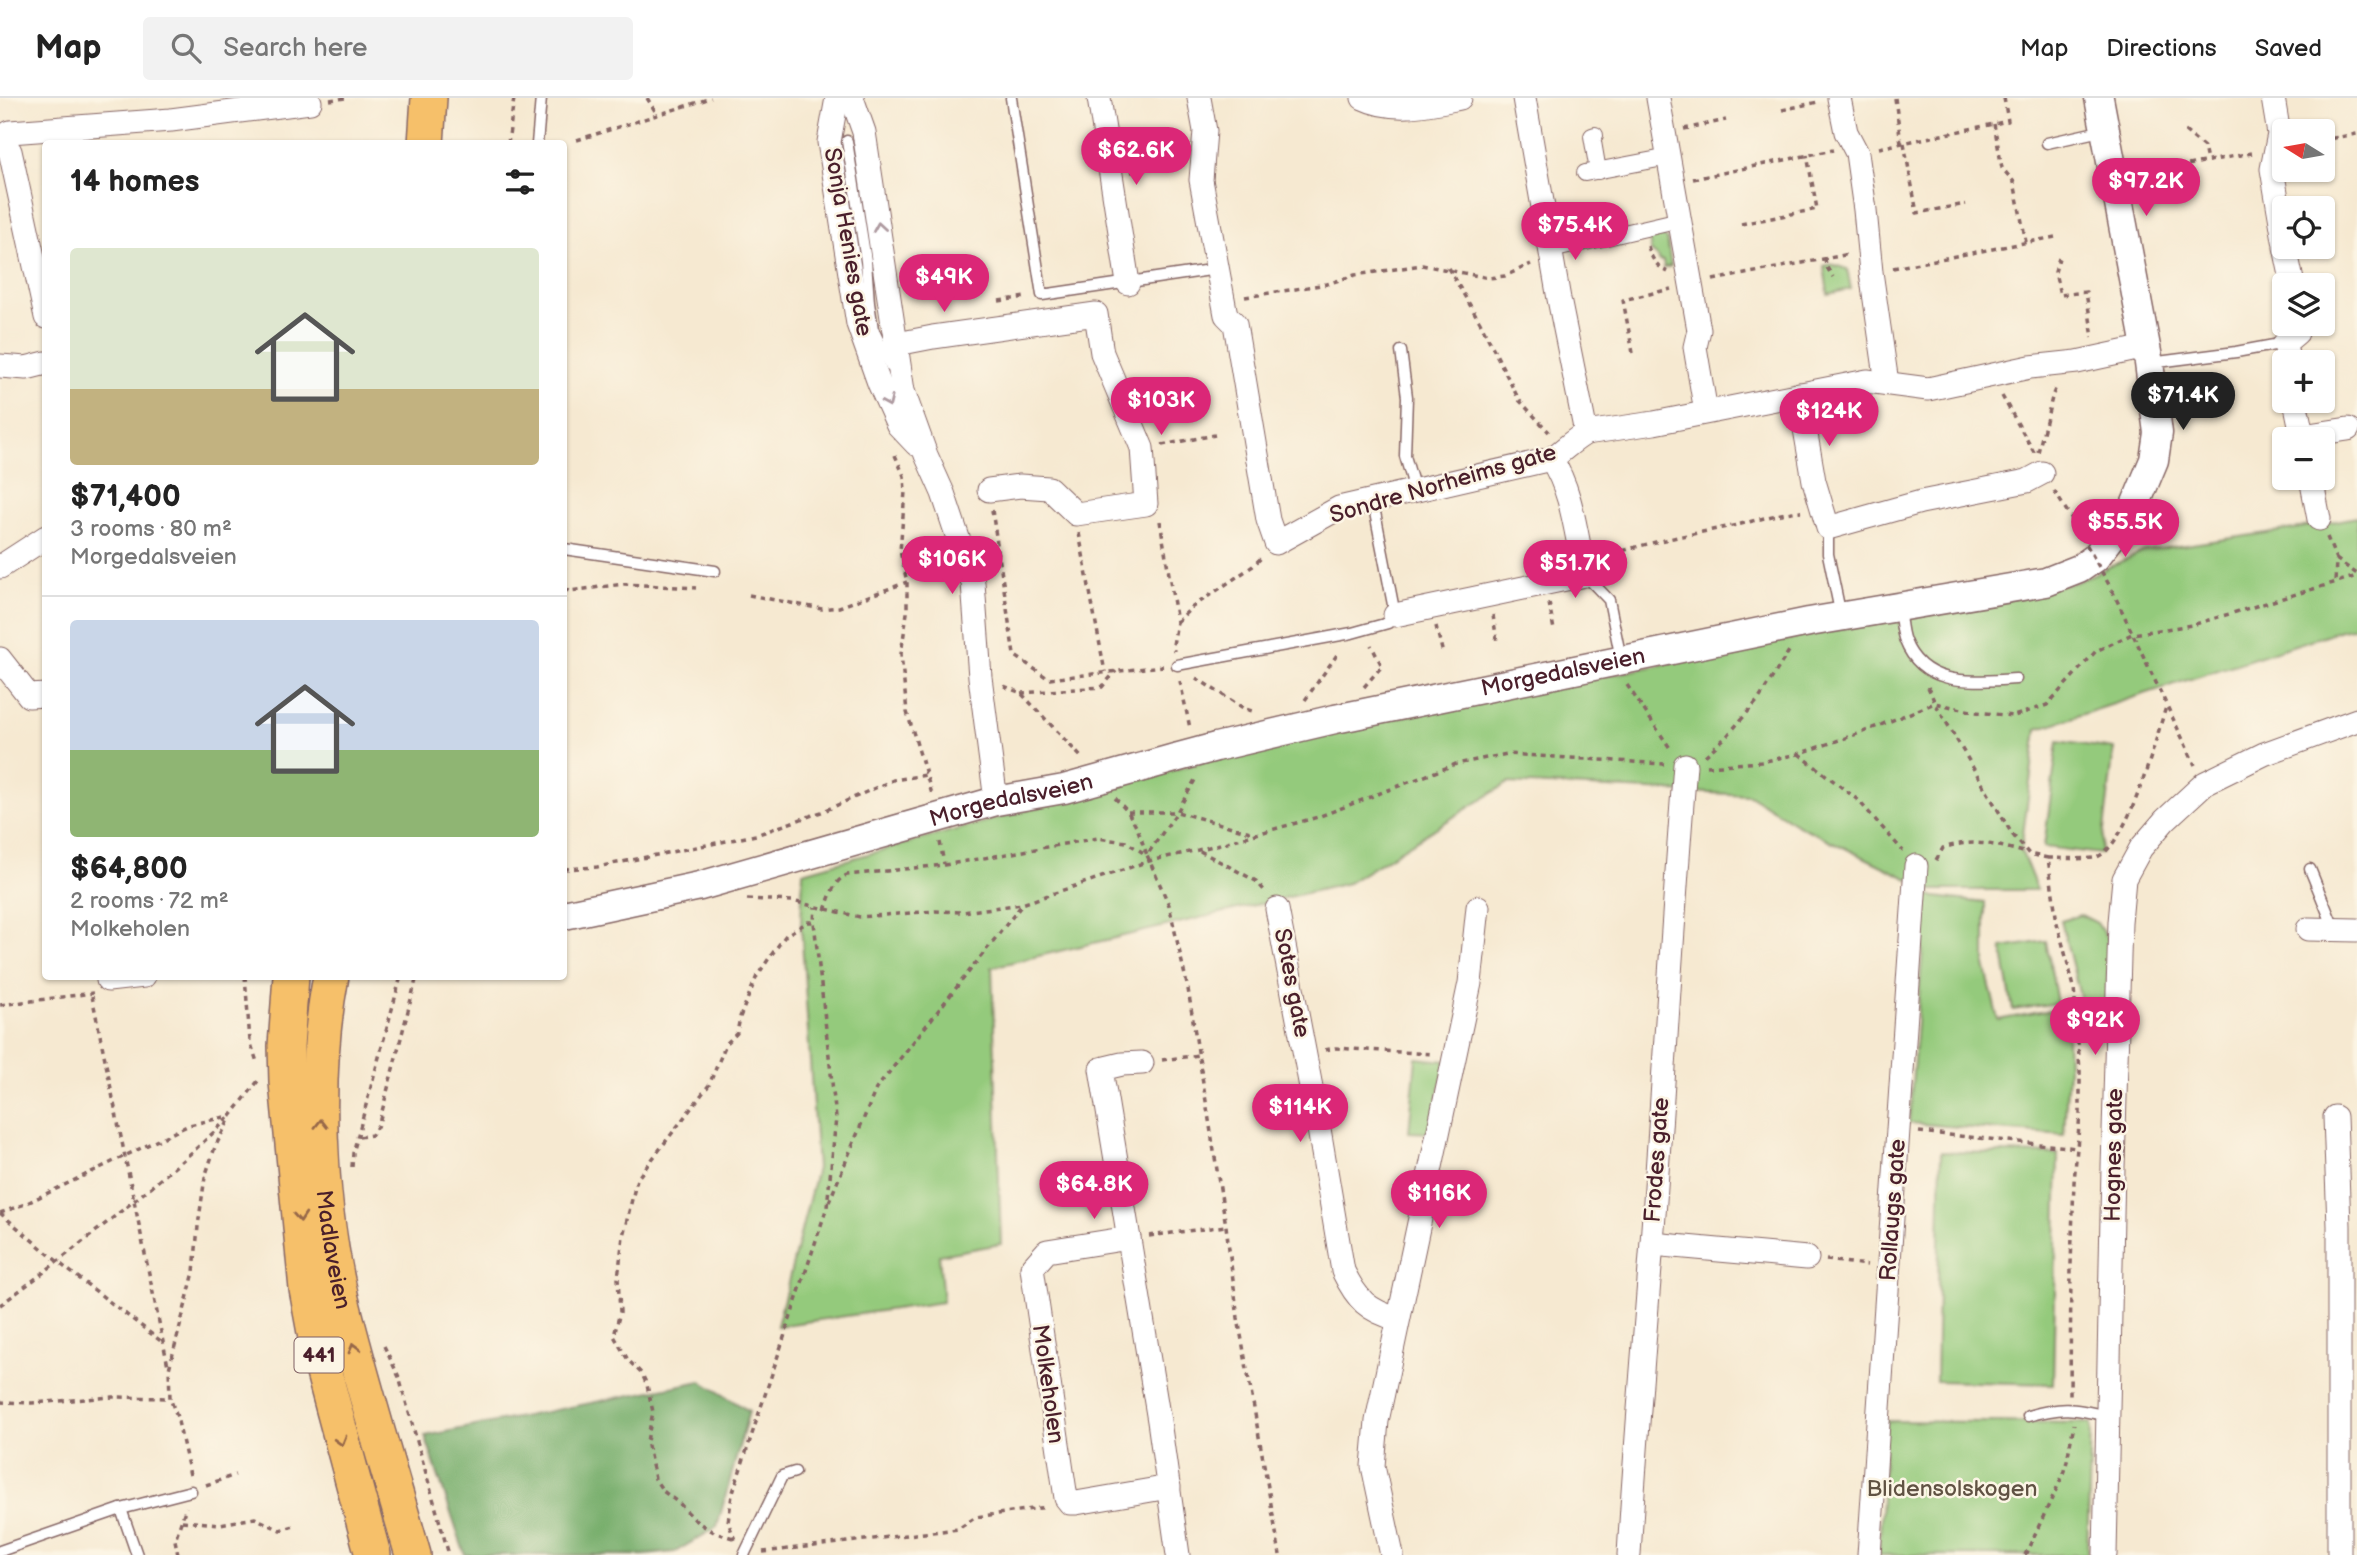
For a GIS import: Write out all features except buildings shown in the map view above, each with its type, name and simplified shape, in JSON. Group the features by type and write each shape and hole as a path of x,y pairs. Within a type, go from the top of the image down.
{"main road":[{"path":"426,140 429,98"},
{"path":"451,140 454,98"},
{"name":"Madlaveien","path":"291,980 286,1046 287,1082 307,1289 319,1354 373,1555"},
{"name":"Madlaveien","path":"294,1149 306,980"},
{"name":"Madlaveien","path":"330,980 321,1054 321,1142 328,1219 341,1297 413,1555"}],"street":[{"name":"Sonja Henies gate","path":"837,98 829,142 858,324 879,383 898,425 926,455"},
{"name":"Sonja Henies gate","path":"852,98 864,132 903,391 943,493 973,583 980,677 996,801"},
{"path":"1099,98 1128,283"},
{"path":"1199,98 1205,131 1201,180 1222,300 1226,315 1235,324 1268,520 1276,543"},
{"path":"1363,98 1389,105 1418,106 1454,99"},
{"path":"1524,98 1586,433 1654,423 1867,381 1928,389 2030,367 2147,355"},
{"path":"1658,98 1699,330 1695,347 1706,412"},
{"name":"Morgedalsveien","path":"567,914 700,886 996,801 1064,789 1216,747 1335,719 1809,622 2046,582 2079,569 2095,558 2134,508 2154,460 2158,433 2147,355 2099,98"},
{"path":"2273,98 2276,119"},
{"path":"1831,99 1854,147 1866,210 1870,261 1887,383"},
{"path":"42,299 10,151 0,140 10,132 171,120 310,102"},
{"path":"1595,135 1592,136 1592,172 1667,145"},
{"path":"1551,252 1680,220"},
{"path":"895,334 933,337 1096,314 1102,352 1142,448 1146,504 1076,514 1049,488 1020,486 989,490"},
{"path":"0,366 26,368 42,364"},
{"path":"1799,394 1807,447 1825,518 2027,481 2039,465"},
{"path":"2335,432 2348,429"},
{"name":"Sondre Norheims gate","path":"1276,543 1339,508 1482,476 1559,454 1586,433"},
{"path":"1395,615 1585,575 1559,471 1559,454"},
{"path":"2313,490 2319,519"},
{"path":"0,567 42,540"},
{"path":"0,659 29,696 42,695"},
{"name":"Hognes gate","path":"2105,1555 2120,922 2124,879 2141,848 2165,820 2205,783 2264,754 2357,720"},
{"name":"Frodes gate","path":"1629,1555 1672,921 1690,765"},
{"name":"Rollaugs gate","path":"1869,1555 1916,866"},
{"path":"1392,1555 1373,1466 1373,1448 1455,1056 1469,983 1478,907"},
{"name":"Sotes gate","path":"1277,909 1306,1053 1343,1271 1364,1304 1382,1315 1398,1319"},
{"path":"2308,929 2346,930"},
{"path":"100,987 128,980"},
{"path":"1142,1063 1101,1069 1178,1555"},
{"path":"2335,1117 2339,1226 2339,1555"},
{"name":"Molkeholen","path":"1070,1503 1066,1498 1032,1268 1047,1251 1129,1238"},
{"path":"1652,1244 1807,1258"},
{"path":"1070,1503 1168,1487"}],"lane":[{"path":"537,140 541,98"},
{"path":"1011,98 1042,295 1217,268"},
{"path":"2047,143 2105,130"},
{"path":"847,141 866,261 873,329 903,391"},
{"path":"866,261 876,296 895,334"},
{"path":"1401,351 1407,397 1405,456 1415,490"},
{"path":"2147,355 2194,359 2272,354"},
{"path":"1177,665 1352,633 1388,623 1395,615 1373,502"},
{"path":"1825,518 1828,554 1841,616"},
{"path":"567,549 715,571"},
{"path":"1585,575 1609,600 1616,662"},
{"path":"1899,608 1905,641 1918,662 1935,676 1966,681 2016,679"},
{"path":"2310,869 2346,930"},
{"path":"2028,1416 2053,1409 2074,1408 2107,1416"},
{"path":"744,1554 782,1476 795,1472"},
{"path":"0,1551 121,1509 191,1490"},
{"path":"121,1509 137,1555"}],"path":[{"path":"509,140 514,98"},
{"path":"647,98 657,115"},
{"path":"577,140 711,98"},
{"path":"1895,98 1917,213 1966,204"},
{"path":"1674,183 1839,148 1903,143 2008,121 2004,98"},
{"path":"1782,110 1831,99"},
{"path":"1667,145 1726,120"},
{"path":"1994,124 2003,168 2014,181 2026,242"},
{"path":"2185,131 2204,147 2207,161"},
{"path":"2335,138 2357,134"},
{"path":"2113,179 2272,148"},
{"path":"1741,224 1817,209 1807,155"},
{"path":"1112,176 1203,159"},
{"path":"1644,227 1650,256 1659,268 1689,284"},
{"path":"1633,354 1623,300 1689,284 1825,258 1870,261 2054,237"},
{"path":"1222,300 1327,284 1355,275 1422,265 1489,278 1505,276 1551,252"},
{"path":"1825,258 1826,266 1833,277"},
{"path":"2039,465 2053,394 2063,374 2077,362 2094,337 2086,292 2060,295 2054,272 2059,258"},
{"path":"1448,268 1480,322 1519,400 1542,425 1559,454"},
{"path":"999,301 1042,295"},
{"path":"1991,376 2112,590 2166,707 2205,783"},
{"path":"1142,448 1215,435"},
{"path":"989,490 1014,655 1049,679 1177,665 1245,709 1265,713"},
{"path":"1146,504 1160,516 1177,622 1173,645 1177,665"},
{"path":"1076,514 1105,672"},
{"path":"1585,575 1605,556 1776,514 1825,518"},
{"path":"2319,519 2336,559 2335,584"},
{"path":"1177,622 1191,608 1253,566 1276,543"},
{"path":"2336,559 2357,575"},
{"path":"902,561 907,582 907,613 901,654 907,712 934,804"},
{"path":"741,899 792,901 860,917 935,911 963,912 1022,904 1149,861 1318,817 1455,764 1507,754 1690,765 1761,762 1798,754 1863,732 1935,703 1975,712 2014,716 2047,705 2096,651 2132,634 2192,625 2335,584 2357,575"},
{"path":"749,596 822,609 839,607 907,582"},
{"path":"567,591 624,584 696,589"},
{"path":"1690,765 1727,736 1759,699 1809,622"},
{"path":"1303,702 1352,633 1372,646 1382,666"},
{"path":"1616,662 1646,716 1671,750 1690,765"},
{"path":"980,677 1021,693 1102,687 1116,671"},
{"path":"1021,693 1088,765"},
{"path":"1935,703 2012,834 2029,854"},
{"path":"1914,902 1943,848 1961,842 1991,843 2048,858 2096,858 2113,845 2126,825 2166,707"},
{"path":"1798,754 1858,800 1916,866"},
{"path":"567,869 597,867 756,835 824,811 893,780 926,775"},
{"path":"1114,796 1128,812 1142,838 1149,861 1169,905 1176,931 1199,1055 1238,1318 1280,1555"},
{"path":"1128,812 1177,812 1256,834"},
{"path":"1147,855 1177,812"},
{"path":"825,910 835,884 847,875 944,865 1098,838 1126,842 1147,855"},
{"path":"940,842 944,865"},
{"path":"1198,850 1256,881 1277,909"},
{"path":"2025,1555 2065,1471 2075,1417 2070,1394 2071,1264 2080,1081 2074,987 2057,923 2048,858"},
{"path":"1022,904 876,1088 827,1207 732,1495 727,1522 744,1554 958,1529 976,1517 1070,1503"},
{"path":"815,908 814,922 836,1118 827,1207"},
{"path":"734,1538 714,1532 697,1522 663,1491 654,1479 647,1441 653,1412 647,1385 614,1336 620,1312 618,1278 623,1236 637,1179 709,1085 726,1044 737,1033 740,1017 757,976 786,935 808,922 814,922"},
{"path":"245,980 250,1041 258,1065"},
{"path":"352,1176 354,1153 400,980"},
{"path":"359,1137 372,1135 379,1123 416,980"},
{"path":"0,1005 100,987 125,1154 169,1369 170,1398 184,1449"},
{"path":"1306,1053 1335,1048 1455,1056"},
{"path":"1142,1063 1199,1055"},
{"path":"0,1305 58,1262 203,1144 231,1116 262,1074"},
{"path":"163,1343 58,1262 0,1213 189,1125 231,1116"},
{"path":"169,1369 194,1272 205,1177 215,1147 231,1116"},
{"path":"1899,1130 2077,1148"},
{"path":"1129,1238 1226,1226"},
{"path":"1807,1258 1889,1268"},
{"path":"383,1343 399,1377 449,1555"},
{"path":"0,1402 32,1403 113,1397 170,1398"},
{"path":"191,1490 235,1475"},
{"path":"182,1521 220,1524 255,1518 279,1530 294,1526"}],"green space":[{"path":"1661,234 1667,239 1671,266 1664,268 1663,261 1659,261 1651,252 1649,236"},
{"path":"1831,264 1847,269 1851,289 1828,294 1824,266"},
{"path":"2357,517 2357,627 2037,729 2021,850 2037,890 1931,890 1800,826 1749,795 1508,783 1348,883 992,967 1001,1244 939,1255 943,1302 777,1326 817,1168 801,925 803,872 1275,742 2076,582 2144,551"},
{"path":"2058,741 2114,749 2101,854 2044,847"},
{"path":"1927,896 1985,903 1985,965 1998,1020 2066,1007 2068,1069 2064,1135 1909,1123"},
{"path":"2081,915 2097,923 2109,942 2106,1004 2083,1008 2061,921"},
{"path":"2046,941 2057,1003 2013,1010 2002,948"},
{"path":"1416,1058 1446,1061 1430,1133 1409,1132"},
{"path":"1941,1152 2058,1154 2053,1384 1936,1381"},
{"path":"701,1381 749,1411 717,1527 675,1552 644,1555 465,1555 425,1436"},
{"name":"Blidensolskogen","path":"1886,1421 2091,1423 2087,1555 1879,1555"}]}
